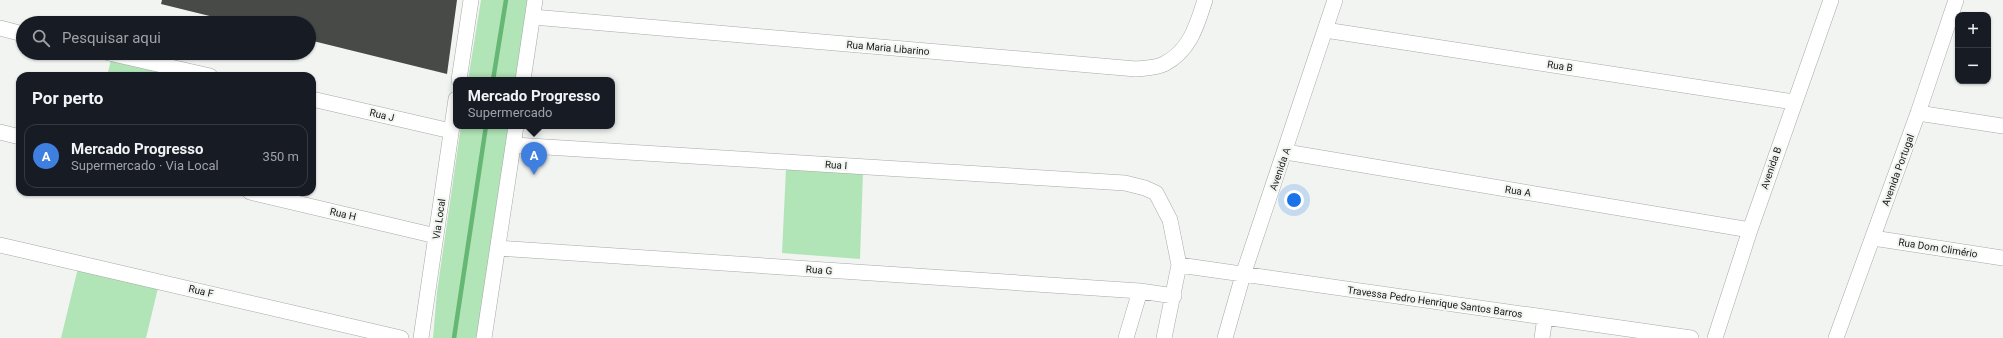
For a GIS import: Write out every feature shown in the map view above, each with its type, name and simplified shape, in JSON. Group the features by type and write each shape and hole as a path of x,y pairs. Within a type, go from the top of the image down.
{"street":[{"path":"459,77 471,0"},
{"path":"523,77 535,0"},
{"name":"Rua Maria Libarino","path":"533,17 1136,69 1163,65 1184,50 1197,26 1205,0"},
{"name":"Avenida A","path":"1225,338 1243,275 1286,152 1335,0"},
{"name":"Avenida B","path":"1716,338 1750,230 1831,0"},
{"name":"Avenida Portugal","path":"1836,338 1918,113 1956,0"},
{"path":"0,28 16,32"},
{"name":"Rua B","path":"1325,30 1794,102"},
{"path":"140,60 192,72"},
{"name":"Rua J","path":"316,100 451,131"},
{"path":"1918,113 2003,126"},
{"name":"Via Local","path":"421,338 453,118"},
{"path":"484,338 516,129"},
{"path":"0,132 16,136"},
{"name":"Rua I","path":"514,145 1125,183 1145,188 1156,193 1170,220 1179,265"},
{"name":"Rua A","path":"1286,152 1750,230"},
{"name":"Rua H","path":"267,196 436,236"},
{"name":"Rua Dom Climério","path":"1873,238 2003,258"},
{"name":"Rua F","path":"0,245 401,338"},
{"name":"Rua G","path":"498,248 1140,292 1174,296"},
{"path":"1164,338 1174,296 1179,265"},
{"name":"Travessa Pedro Henrique Santos Barros","path":"1179,265 1691,338"},
{"path":"1126,338 1140,292"},
{"path":"1542,338 1546,317"}],"green space":[{"path":"481,0 530,0 518,77 468,77"},
{"path":"111,60 163,72 108,72"},
{"path":"461,129 510,129 477,338 433,338 437,292"},
{"path":"786,169 863,172 860,259 782,253"},
{"path":"78,268 158,288 146,338 61,338"}],"building":[{"path":"162,0 457,0 447,74 316,42 316,16 210,16 161,4"}],"waterway":[{"path":"493,77 506,0"},
{"path":"454,338 486,129"}],"place":[{"name":"Mercado Progresso","path":"534,175"}]}
